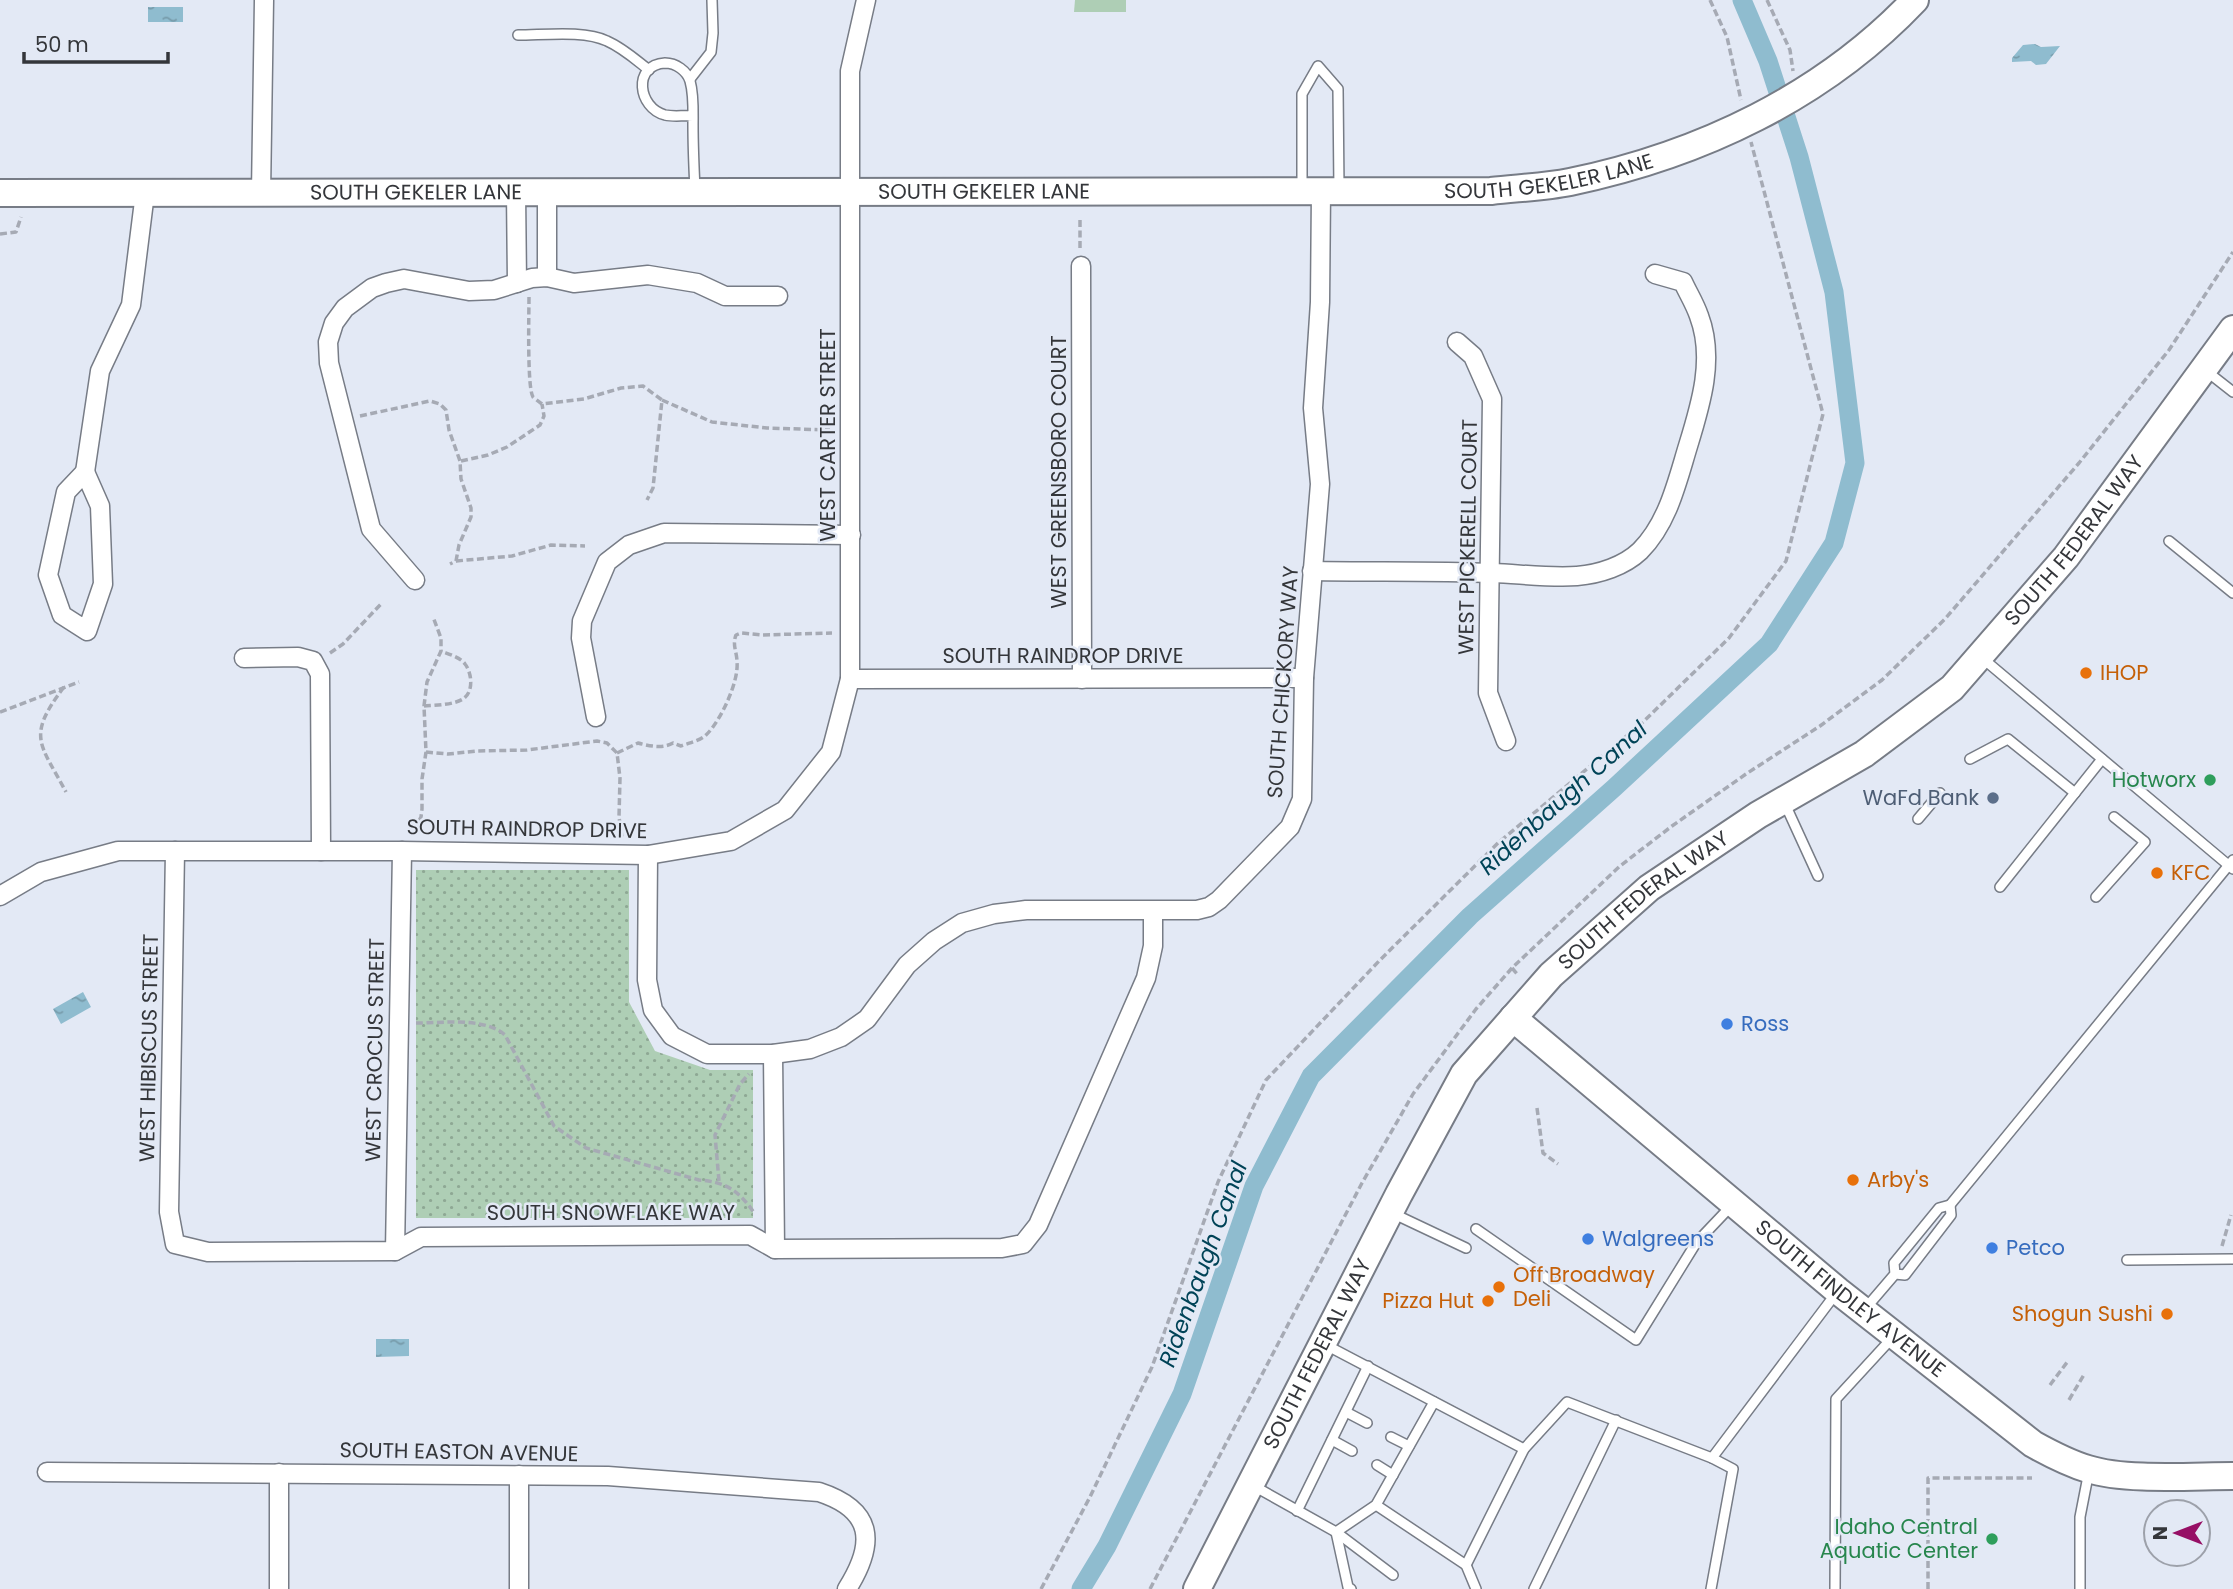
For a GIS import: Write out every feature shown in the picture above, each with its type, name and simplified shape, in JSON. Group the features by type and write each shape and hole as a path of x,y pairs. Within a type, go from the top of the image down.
{"street":[{"path":"261,193 264,0"},
{"name":"WEST CARTER STREET","path":"850,679 850,71 866,0"},
{"name":"SOUTH GEKELER LANE","path":"0,193 1491,191 1569,182 1629,167 1678,151 1753,120 1794,85 1850,60 1915,0"},
{"name":"SOUTH CHICKORY WAY","path":"648,855 647,980 653,1010 672,1036 707,1054 773,1054 810,1049 841,1037 867,1019 907,965 934,941 962,923 994,914 1026,910 1197,910 1219,900 1290,827 1302,799 1304,678 1320,484 1313,408 1320,302 1321,191"},
{"path":"516,192 523,290"},
{"path":"547,192 547,278"},
{"path":"85,472 66,492 48,575 62,615 88,631 103,584 100,506 85,472 100,371 131,305 145,193"},
{"name":"WEST GREENSBORO COURT","path":"1081,266 1082,679"},
{"path":"1312,571 1577,576 1622,565 1640,551 1657,530 1671,502 1706,380 1699,317 1683,282 1655,274"},
{"path":"523,290 532,278 574,283 648,275 697,283 724,296 778,296"},
{"path":"415,580 371,529 329,363 328,342 334,323 357,298 386,283 404,279 469,291 523,290"},
{"name":"SOUTH FEDERAL WAY","path":"1197,1589 1390,1212 1464,1074 1551,975 1649,888 1758,815 1864,754 1952,688 2066,557 2233,328"},
{"name":"WEST PICKERELL COURT","path":"1457,342 1473,356 1492,399 1488,693 1506,741"},
{"path":"596,717 581,638 582,621 607,562 629,545 664,533 850,535"},
{"path":"244,658 298,657 313,661 320,674 321,851"},
{"name":"SOUTH RAINDROP DRIVE","path":"0,896 41,872 118,851 402,850 648,855 731,841 785,810 831,752 850,679 1304,678"},
{"name":"WEST CROCUS STREET","path":"395,1251 402,850"},
{"name":"WEST HIBISCUS STREET","path":"175,851 169,1212 175,1244"},
{"name":"SOUTH SNOWFLAKE WAY","path":"175,1244 208,1252 395,1251 421,1237 750,1235 775,1249 1002,1248 1023,1244 1038,1225 1146,978 1153,946 1153,911"},
{"name":"SOUTH FINDLEY AVENUE","path":"1513,1018 1839,1291 2034,1444 2057,1457 2090,1469 2119,1474 2233,1476"},
{"path":"773,1054 775,1249"},
{"name":"SOUTH EASTON AVENUE","path":"47,1472 608,1476 819,1492 839,1499 862,1518 866,1544 859,1570 848,1589"},
{"path":"279,1473 279,1589"},
{"path":"519,1475 519,1589"}],"lane":[{"path":"690,79 711,52 712,0"},
{"path":"518,35 592,36 629,54 649,71"},
{"path":"693,116 666,115 652,109 644,98 641,86 644,74 665,63 676,65 690,79 693,116 695,192"},
{"path":"1318,66 1338,89 1321,191 1302,94 1318,66"},
{"path":"2203,369 2233,392"},
{"path":"2169,541 2233,593"},
{"path":"1864,1310 1895,1274 1894,1263 1939,1208 1950,1205 2232,865 1979,656"},
{"path":"1970,759 2008,739 2076,793"},
{"path":"2000,887 2102,759"},
{"path":"1918,819 1940,793"},
{"path":"1783,801 1818,876"},
{"path":"2096,897 2145,842 2114,817"},
{"path":"1476,1229 1636,1340 1696,1243 1734,1202"},
{"path":"1895,1274 1905,1275 1951,1216 1950,1205"},
{"path":"1390,1212 1466,1248"},
{"path":"2127,1260 2233,1259"},
{"path":"1712,1458 1839,1291"},
{"path":"1835,1589 1836,1399 1895,1335"},
{"path":"1323,1343 1524,1449"},
{"path":"1297,1511 1368,1366"},
{"path":"1336,1532 1376,1505 1434,1402"},
{"path":"1466,1565 1524,1449 1567,1402 1712,1458 1732,1469 1711,1589"},
{"path":"1346,1412 1367,1423"},
{"path":"1534,1589 1616,1420"},
{"path":"1391,1437 1409,1446"},
{"path":"1332,1440 1352,1451"},
{"path":"1377,1465 1392,1475"},
{"path":"2080,1589 2080,1517 2090,1469"},
{"path":"1250,1485 1336,1532 1393,1575"},
{"path":"1376,1505 1466,1565 1476,1589"},
{"path":"1336,1532 1348,1587 1351,1589"}],"path":[{"path":"1041,1589 1090,1497 1152,1367 1218,1182 1266,1080 1380,960 1498,843 1641,724 1729,638 1786,561 1823,414 1753,120 1727,37 1710,0"},
{"path":"1767,0 1790,50 1794,85"},
{"path":"0,234 16,232 21,217"},
{"path":"1080,220 1081,266"},
{"path":"523,290 531,388 533,398 542,404 584,399 621,388 643,386 662,400 712,422 767,428 830,430"},
{"path":"647,500 653,488 662,400"},
{"path":"354,417 430,401 440,404 446,410 449,430 461,460 461,479 467,491 471,517 459,545 456,561"},
{"path":"461,460 507,447 540,425 544,416 542,404"},
{"path":"450,564 456,561 512,556 551,545 585,546"},
{"path":"326,656 342,645 381,604"},
{"path":"414,830 421,817 426,752 424,706 428,682 440,650 440,638 433,617"},
{"path":"617,753 638,743 650,747 673,743 681,746 705,737 726,709 738,664 733,642 736,635 832,633"},
{"path":"424,706 456,702 464,699 470,692 471,681 465,664 440,650"},
{"path":"0,712 79,682"},
{"path":"64,687 42,722 39,735 42,748 66,792"},
{"path":"426,752 447,754 527,750 597,741 607,743 617,753 622,838"},
{"path":"1511,968 1518,975"},
{"path":"410,1023 485,1024 498,1028 505,1035 554,1126 586,1148 699,1180 719,1181 744,1199 755,1214"},
{"path":"719,1181 715,1135 740,1084 749,1074"},
{"path":"1537,1108 1543,1153 1558,1164"},
{"path":"2222,1246 2231,1216"},
{"path":"2050,1385 2067,1361"},
{"path":"2069,1401 2085,1373"},
{"path":"1928,1589 1928,1478 2032,1478"}],"green space":[{"path":"1075,0 1126,0 1126,12 1074,12"},
{"path":"416,870 629,870 629,1002 655,1051 710,1070 753,1070 753,1218 416,1218"}],"water":[{"path":"148,7 183,7 183,22 148,22"},
{"path":"2035,44 2041,47 2060,46 2046,64 2036,65 2031,61 2012,62 2012,58 2023,45"},
{"path":"83,992 91,1007 61,1024 53,1009"},
{"path":"376,1339 409,1339 409,1356 376,1357"}],"waterway":[{"name":"Ridenbaugh Canal","path":"1081,1589 1107,1546 1182,1394 1254,1186 1311,1076 1470,916 1614,788 1769,644 1834,543 1855,463 1834,292 1799,157 1768,61 1742,0"}],"place":[{"name":"IHOP","path":"2086,673"},
{"name":"Hotworx","path":"2210,780"},
{"name":"WaFd Bank","path":"1993,798"},
{"name":"KFC","path":"2157,873"},
{"name":"Ross","path":"1727,1024"},
{"name":"Arby's","path":"1853,1180"},
{"name":"Walgreens","path":"1588,1239"},
{"name":"Petco","path":"1992,1248"},
{"name":"Off Broadway Deli","path":"1499,1287"},
{"name":"Pizza Hut","path":"1488,1301"},
{"name":"Shogun Sushi","path":"2167,1314"},
{"name":"Idaho Central Aquatic Center","path":"1992,1539"}]}
